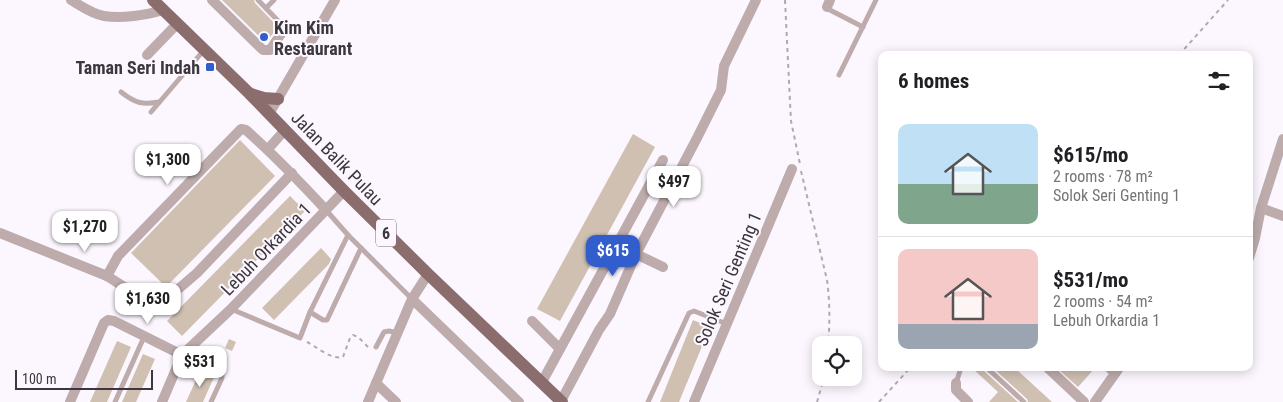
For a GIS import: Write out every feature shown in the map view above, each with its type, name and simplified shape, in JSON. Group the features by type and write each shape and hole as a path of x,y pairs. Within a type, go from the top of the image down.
{"main road":[{"name":"Jalan Balik Pulau","path":"154,0 428,274 561,402"},
{"path":"249,93 264,98 278,99"}],"street":[{"path":"71,0 103,16 168,13"},
{"path":"212,0 263,50 270,50 285,28"},
{"path":"269,114 335,0"},
{"path":"561,402 599,330 610,314 636,254 721,90 724,66 756,0"},
{"path":"147,54 168,13"},
{"path":"107,276 118,256 241,130 246,130 268,149 326,210"},
{"path":"268,149 285,130"},
{"path":"1253,245 1261,208 1283,139"},
{"path":"542,382 663,160"},
{"name":"Solok Seri Genting 1","path":"694,402 792,169"},
{"path":"0,233 107,276 143,299 151,302 164,300 197,274 292,173"},
{"name":"Lebuh Orkardia 1","path":"162,402 182,355 231,309 344,191"},
{"path":"1261,208 1283,216"},
{"path":"636,254 663,267"},
{"path":"368,402 412,299 428,274"},
{"path":"412,299 519,402"},
{"path":"70,402 104,323 108,320 114,321 182,355"},
{"path":"532,321 560,349"},
{"path":"1051,371 1084,402"},
{"path":"1095,402 1112,371"},
{"path":"376,383 396,402"},
{"path":"956,383 956,390 968,402"}],"lane":[{"path":"258,0 285,28"},
{"path":"266,8 274,0"},
{"path":"838,75 876,0"},
{"path":"828,3 828,9 863,26"},
{"path":"151,112 204,50"},
{"path":"121,92 137,102 160,102"},
{"path":"326,210 348,235 412,299"},
{"path":"231,309 300,338 310,312 348,235"},
{"path":"310,312 326,320 361,248"},
{"path":"648,402 689,313 694,311 727,324"},
{"path":"376,347 384,332 398,333"},
{"path":"115,402 144,337"},
{"path":"182,355 222,372 222,378 211,402"},
{"path":"956,383 960,371"},
{"path":"990,371 1024,402"}],"path":[{"path":"785,0 791,121 827,280 830,298 829,336"},
{"path":"1182,51 1228,0"},
{"path":"300,338 338,358 343,357 353,335 358,337 370,350 376,347"},
{"path":"879,402 907,371"},
{"path":"817,402 822,386"}],"building":[{"path":"222,0 254,0 278,27 265,42"},
{"path":"633,134 655,147 560,321 537,309"},
{"path":"240,140 275,176 166,287 131,253"},
{"path":"290,196 305,211 182,336 167,321"},
{"path":"321,248 331,259 329,264 274,320 262,308"},
{"path":"693,320 710,327 679,402 660,402"},
{"path":"229,339 236,342 232,351 225,348"},
{"path":"117,341 131,347 107,402 90,402"},
{"path":"143,354 155,359 136,402 122,402"},
{"path":"200,371 214,377 203,402 186,402"},
{"path":"975,371 984,371 1018,402 989,402 998,392"},
{"path":"996,371 1018,371 1052,402 1028,402"},
{"path":"1060,371 1092,371 1078,387"}],"place":[{"name":"Kim Kim Restaurant","path":"264,37"},
{"name":"Taman Seri Indah","path":"210,67"}]}
